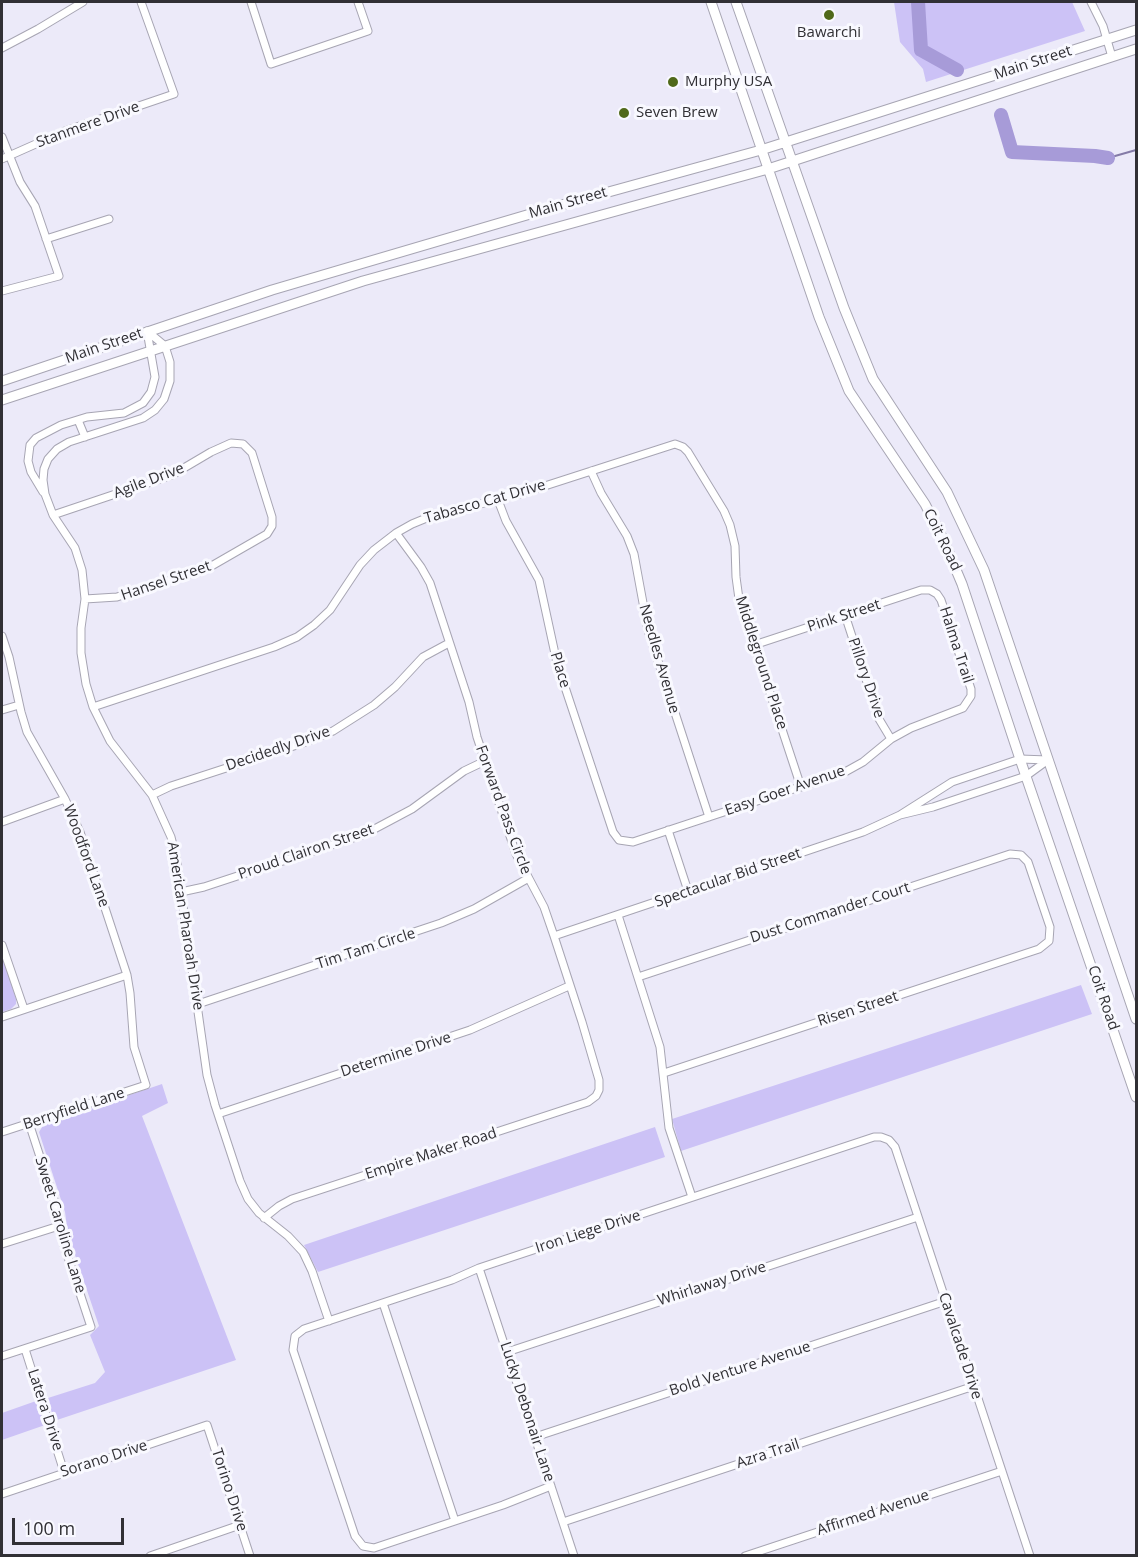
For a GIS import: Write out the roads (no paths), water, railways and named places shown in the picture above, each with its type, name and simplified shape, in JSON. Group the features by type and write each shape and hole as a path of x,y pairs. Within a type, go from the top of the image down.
{"main road":[{"name":"Coit Road","path":"711,2 819,317 849,392 925,504 963,584 1020,759 1137,1096"},
{"name":"Coit Road","path":"736,2 844,308 873,380 947,492 975,550 1137,1018"},
{"name":"Main Street","path":"2,381 147,331 358,264 760,150 1137,30"},
{"name":"Main Street","path":"2,400 363,281 792,162 1137,49"},
{"path":"554,207 561,227"},
{"path":"358,264 363,281"}],"street":[{"path":"2,48 83,2"},
{"name":"Stanmere Drive","path":"5,157 65,131 174,94 141,2"},
{"path":"251,2 271,64 368,31 358,2"},
{"path":"1091,2 1103,26 1112,57"},
{"path":"2,137 5,157 34,207 59,276 2,291"},
{"path":"46,239 109,219"},
{"path":"147,331 165,346"},
{"name":"American Pharoah Drive","path":"147,331 155,377 151,392 143,402 124,413 96,415 61,425 36,438 28,448 27,457 31,472 45,494 53,515 71,541 79,558 84,578 85,599 81,628 81,653 86,684 93,707 110,741 152,795 171,837 206,1066 218,1114 243,1188 252,1205 264,1218 288,1236 303,1252 329,1321"},
{"name":"American Pharoah Drive","path":"45,494 43,472 51,455 62,446 143,418 159,406 167,392 171,378 165,346"},
{"path":"78,420 85,437"},
{"name":"Agile Drive","path":"53,515 172,475 211,452 236,443 243,444 252,453 272,517 271,528"},
{"name":"Tabasco Cat Drive","path":"93,707 274,647 297,637 330,610 366,558 396,533 429,517 498,500 670,445 681,445"},
{"name":"Middleground Place","path":"681,445 688,452 730,525 736,551 738,593 801,787"},
{"name":"Needles Avenue","path":"591,471 601,493 627,536 634,554 648,630 709,817"},
{"name":"Place","path":"498,500 506,521 539,580 557,663 613,832 621,840"},
{"name":"Hansel Street","path":"85,599 123,596 208,568 265,535 271,528"},
{"name":"Forward Pass Circle","path":"396,533 428,579 516,854 527,879 544,907 554,936 599,1080 598,1093"},
{"name":"Pink Street","path":"754,645 921,590 934,592"},
{"name":"Halma Trail","path":"934,592 941,600 971,689 969,701"},
{"name":"Pillory Drive","path":"845,615 879,719 891,740"},
{"name":"Woodford Lane","path":"2,636 19,705 31,740 65,800 83,840 126,975 130,993 134,1047 146,1085"},
{"name":"Decidedly Drive","path":"152,795 171,786 307,742 333,731 374,705 423,657 449,643"},
{"name":"Easy Goer Avenue","path":"621,840 631,842 801,787 854,767 916,725 960,709 969,701"},
{"path":"2,710 19,705"},
{"name":"Spectacular Bid Street","path":"554,936 863,832 900,815 952,782 1020,759 1048,760"},
{"name":"Spectacular Bid Street","path":"900,815 933,807 1026,776 1048,760"},
{"name":"Proud Clairon Street","path":"181,892 204,887 365,834 412,809 464,771 485,761"},
{"path":"2,822 65,800"},
{"path":"668,830 688,891"},
{"name":"Dust Commander Court","path":"638,977 1008,854 1023,856 1029,864 1050,927 1049,941"},
{"name":"Tim Tam Circle","path":"198,1004 441,923 474,909 527,879"},
{"path":"618,915 660,1047 669,1128 692,1197"},
{"name":"Risen Street","path":"664,1073 1039,949 1049,941"},
{"path":"2,945 24,1009"},
{"path":"2,1017 126,975"},
{"name":"Determine Drive","path":"218,1114 470,1030 569,986"},
{"name":"Berryfield Lane","path":"2,1132 146,1085"},
{"name":"Empire Maker Road","path":"264,1218 279,1206 292,1200 588,1102 598,1093"},
{"name":"Sweet Caroline Lane","path":"25,1349 91,1327 59,1226 54,1201 28,1123"},
{"name":"Iron Liege Drive","path":"455,1521 374,1548 366,1547 358,1542 293,1350 294,1339 302,1330 452,1280 479,1268 874,1137 888,1139"},
{"name":"Cavalcade Drive","path":"888,1139 895,1147 1030,1556"},
{"name":"Whirlaway Drive","path":"507,1352 918,1217"},
{"path":"2,1244 59,1226"},
{"name":"Lucky Debonair Lane","path":"479,1268 574,1556"},
{"name":"Bold Venture Avenue","path":"535,1437 946,1301"},
{"path":"382,1303 455,1521 551,1486"},
{"path":"2,1356 25,1349"},
{"name":"Latera Drive","path":"25,1349 64,1472"},
{"name":"Azra Trail","path":"563,1522 974,1386"},
{"name":"Sorano Drive","path":"2,1494 207,1425"},
{"name":"Torino Drive","path":"207,1425 250,1556"},
{"name":"Affirmed Avenue","path":"745,1556 1002,1471"},
{"path":"150,1556 240,1526"}],"waterway":[{"path":"918,2 921,50 957,70"},
{"path":"1001,115 1012,152 1108,158"},
{"path":"1108,158 1136,150"}],"place":[{"name":"Bawarchi","path":"829,15"},
{"name":"Murphy USA","path":"673,82"},
{"name":"Seven Brew","path":"624,113"}]}
